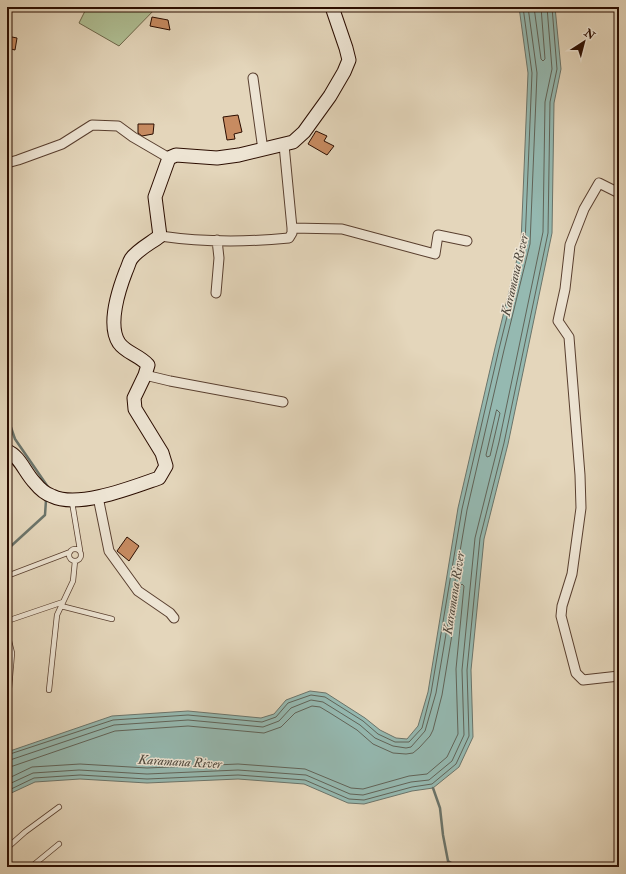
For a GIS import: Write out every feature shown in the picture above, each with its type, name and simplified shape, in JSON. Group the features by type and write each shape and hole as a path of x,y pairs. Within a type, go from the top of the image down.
{"street":[{"path":"160,236 155,197 169,158 176,155 217,158 240,156 284,145 293,142 314,120 334,90 349,60 332,7"},
{"path":"252,78 263,150"},
{"path":"7,163 62,144 92,125 118,126 133,137 169,158"},
{"path":"7,451 13,454 35,484 52,497 71,500 98,497 159,478 166,466 162,453 135,409 134,398 148,365 142,358 124,349 118,342 115,332 115,310 119,290 131,259 160,236 217,240 262,241 289,238 292,233 292,228 284,145"},
{"path":"619,193 599,183 584,209 570,245 566,288 558,321 569,337 580,475 581,508 572,574 562,606 561,616 576,673 583,680 619,676"},
{"path":"292,228 342,229 435,254 438,234 467,242"},
{"path":"216,293 219,258 217,240"},
{"path":"145,375 283,402"},
{"path":"98,497 110,551 138,590 170,613 174,618"}],"lane":[{"path":"71,500 81,556 79,560 75,561"},
{"path":"7,576 70,552 74,549 80,550"},
{"path":"70,552 70,558 75,561"},
{"path":"49,690 57,615 73,581 75,561"},
{"path":"7,620 62,604 112,619"},
{"path":"7,632 9,654 8,700"},
{"path":"7,848 58,807"},
{"path":"31,867 59,844"}],"green space":[{"path":"87,7 157,7 119,46 79,23"}],"water":[{"name":"Karamana River","path":"519,7 555,7 561,69 554,103 552,233 508,444 484,539 471,670 473,737 459,767 433,788 412,791 364,804 348,803 304,784 238,779 147,783 80,779 35,782 7,795 7,752 112,716 188,711 261,718 274,714 286,700 310,691 326,693 365,718 380,730 396,738 407,739 418,726 428,692 458,508 521,243 528,73"}],"building":[{"path":"152,17 168,20 170,30 150,26"},
{"path":"7,36 17,38 15,50 7,48"},
{"path":"238,115 242,132 234,134 235,139 227,140 223,117"},
{"path":"138,124 154,124 153,134 142,136 138,133"},
{"path":"316,131 327,136 324,141 334,146 327,155 308,144"},
{"path":"127,537 139,546 129,561 117,551"}],"waterway":[{"path":"7,416 15,439 48,487"},
{"path":"7,547 10,547 45,515 46,500"},
{"path":"433,788 440,808 448,861 458,867"}]}
